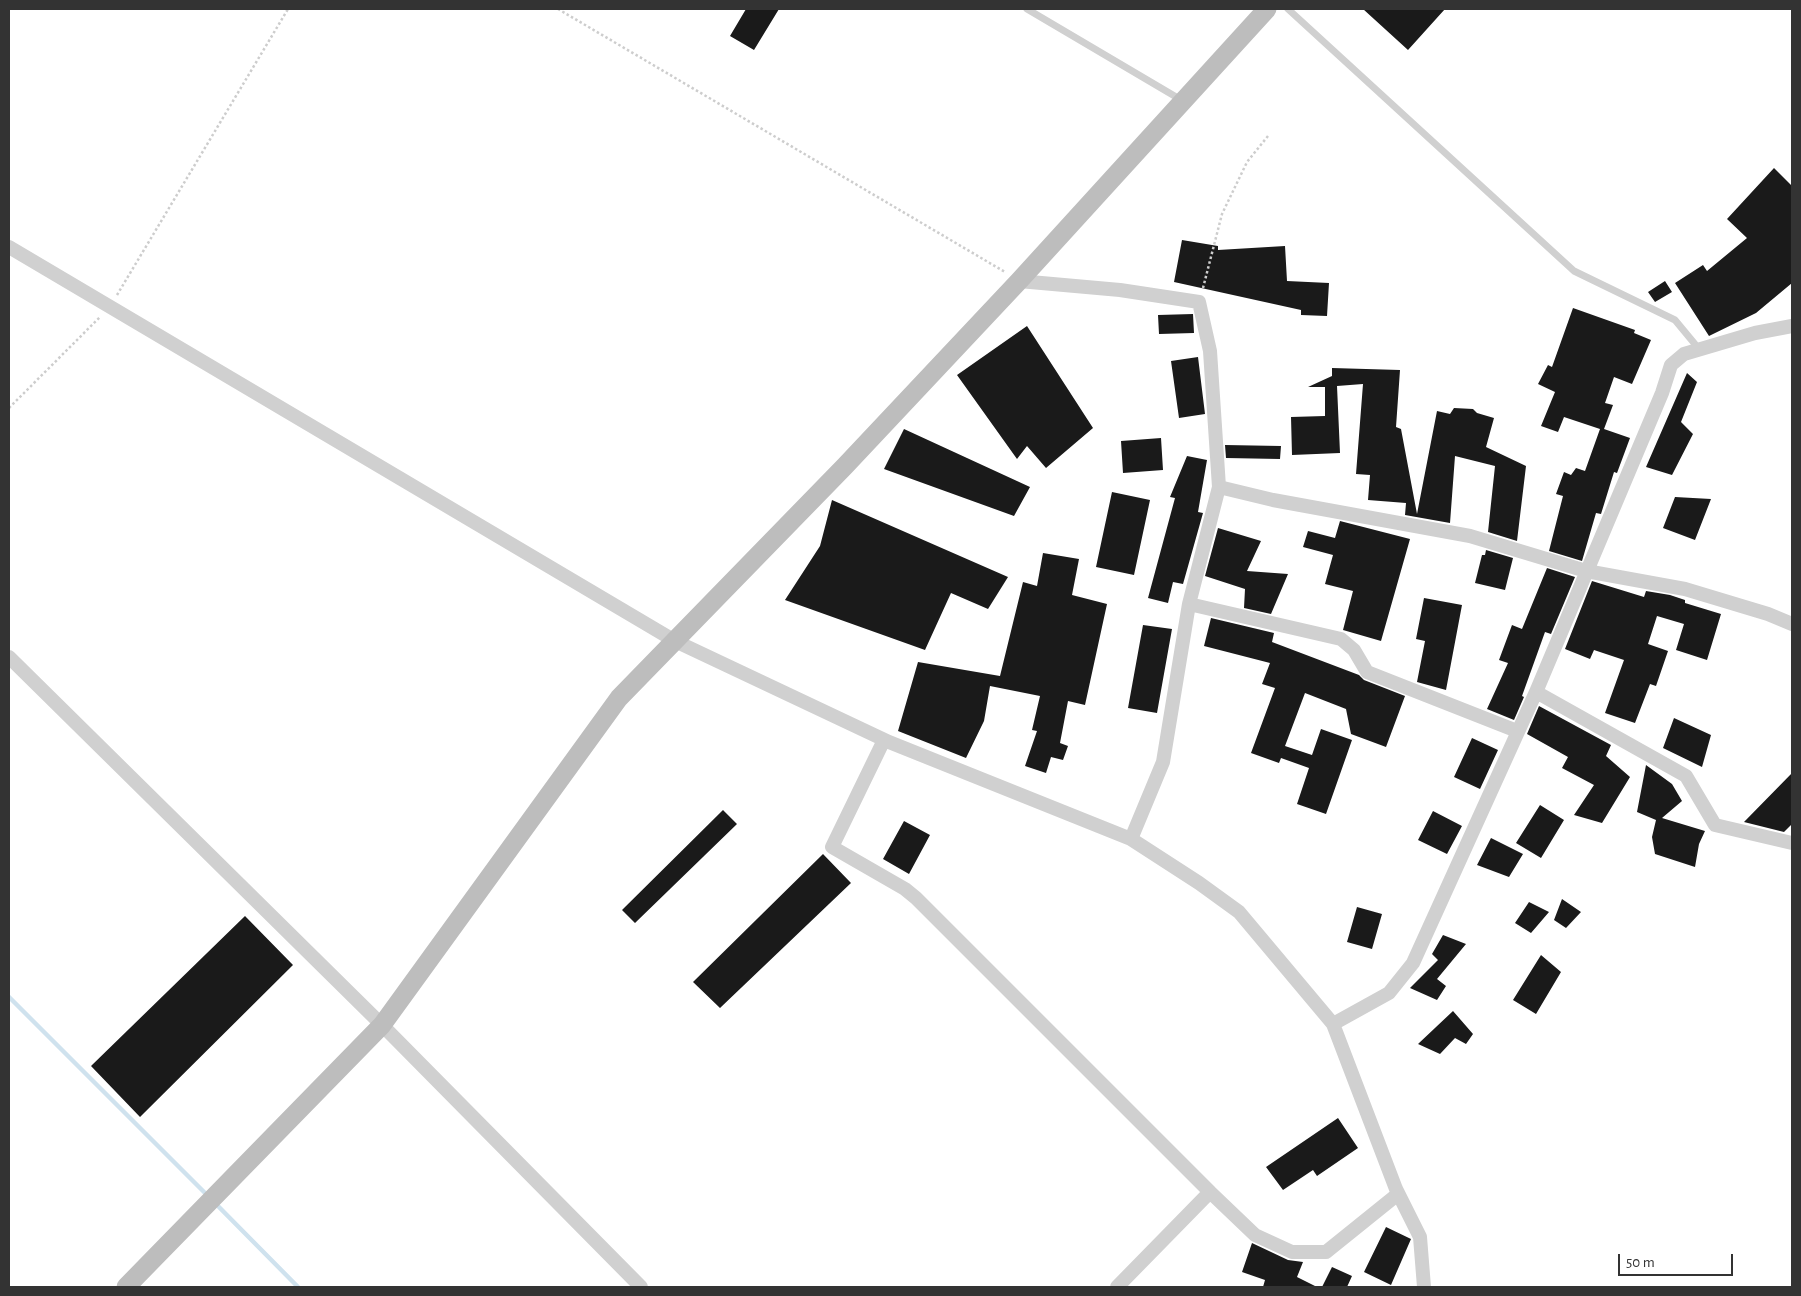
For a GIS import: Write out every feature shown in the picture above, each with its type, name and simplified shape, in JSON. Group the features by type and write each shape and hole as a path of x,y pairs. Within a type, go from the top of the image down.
{"street":[{"path":"126,1287 382,1025 619,698 1019,281 1267,9"},
{"path":"9,247 675,641 884,740 1131,839 1199,882 1239,912 1333,1024 1398,1194 1420,1237 1424,1287"},
{"path":"1019,281 1120,290 1200,302 1210,351 1219,487 1189,604 1163,762 1131,839"},
{"path":"1333,1024 1389,993 1413,963 1516,731 1536,692 1662,393 1672,365 1684,354 1755,333 1792,326"},
{"path":"1219,487 1273,500 1470,536 1586,571 1685,589 1768,614 1792,624"},
{"path":"1189,604 1341,638 1354,650 1367,672 1516,731"},
{"path":"9,657 382,1025 641,1287"},
{"path":"1536,692 1686,776 1715,825 1792,843"},
{"path":"884,740 832,846 905,889 916,898 1255,1235 1292,1252 1326,1252 1398,1194"},
{"path":"1117,1287 1210,1192"}],"lane":[{"path":"1027,9 1184,101"},
{"path":"1288,9 1574,270 1675,320 1699,350"}],"path":[{"path":"9,408 110,307 288,9"},
{"path":"558,9 1019,281"},
{"path":"1200,302 1222,214 1247,162 1268,136"}],"building":[{"path":"746,9 779,9 754,50 730,36"},
{"path":"1363,9 1445,9 1408,50"},
{"path":"1774,168 1792,186 1792,283 1756,313 1709,336 1675,283 1703,265 1707,271 1747,238 1727,219"},
{"path":"1182,240 1218,246 1218,250 1285,246 1287,281 1329,283 1327,316 1301,315 1301,310 1174,282"},
{"path":"1665,281 1672,292 1655,302 1648,292"},
{"path":"1573,308 1635,330 1634,333 1651,340 1632,384 1614,377 1605,403 1613,405 1604,429 1630,438 1617,473 1614,472 1601,514 1596,513 1582,561 1549,551 1563,496 1556,494 1564,472 1571,475 1576,468 1585,471 1600,429 1564,417 1558,432 1541,426 1555,392 1538,384 1548,365 1552,367"},
{"path":"1193,314 1194,333 1159,334 1158,315"},
{"path":"1027,326 1093,428 1046,468 1027,446 1017,459 957,375"},
{"path":"1198,357 1205,414 1179,418 1171,361"},
{"path":"1332,368 1400,370 1396,427 1401,429 1417,514 1437,411 1450,414 1454,408 1473,409 1477,413 1494,418 1486,447 1526,466 1517,541 1488,532 1495,466 1455,456 1450,523 1405,515 1406,503 1368,500 1370,475 1356,474 1363,384 1337,386 1340,453 1292,455 1291,417 1325,416 1325,387 1308,387 1332,376"},
{"path":"1687,373 1697,382 1681,422 1693,434 1672,475 1646,467"},
{"path":"904,429 1030,487 1014,516 884,469"},
{"path":"1161,438 1163,470 1123,473 1121,441"},
{"path":"1225,445 1281,446 1280,459 1226,458"},
{"path":"1187,456 1207,460 1198,512 1203,513 1183,584 1173,582 1168,603 1148,598 1175,498 1170,497"},
{"path":"1112,492 1150,500 1134,575 1096,567"},
{"path":"1675,497 1711,499 1695,540 1663,528"},
{"path":"832,500 1008,577 988,609 951,593 925,650 785,600 820,546"},
{"path":"1340,521 1410,539 1381,641 1343,630 1353,591 1325,584 1333,555 1303,547 1308,531 1335,538"},
{"path":"1218,528 1261,541 1247,571 1288,574 1271,614 1244,608 1245,589 1205,576"},
{"path":"1486,550 1513,558 1505,590 1475,583 1482,555 1485,555"},
{"path":"1043,553 1079,559 1072,595 1107,604 1085,705 1068,701 1060,743 1068,746 1063,760 1051,757 1046,773 1025,766 1037,731 1032,730 1040,696 990,686 984,721 966,758 898,731 918,662 1000,676 1023,582 1037,586"},
{"path":"1547,568 1575,577 1551,634 1545,632 1522,696 1524,697 1514,720 1487,709 1508,663 1499,660 1512,625 1522,629"},
{"path":"1592,581 1644,597 1646,591 1670,595 1685,600 1685,603 1721,614 1707,660 1676,650 1684,624 1657,616 1648,644 1668,651 1656,686 1650,684 1635,723 1605,713 1624,660 1594,650 1590,659 1565,649"},
{"path":"1424,598 1462,605 1446,690 1417,682 1425,641 1416,639"},
{"path":"1211,618 1274,633 1272,642 1359,675 1364,680 1405,696 1386,747 1351,734 1346,709 1305,693 1285,746 1312,755 1321,729 1352,740 1326,814 1297,804 1309,768 1281,758 1279,763 1251,753 1275,688 1262,684 1270,663 1204,646"},
{"path":"1143,625 1172,629 1157,713 1128,708"},
{"path":"1539,706 1611,745 1606,756 1630,777 1602,823 1574,815 1594,785 1562,768 1568,757 1527,734"},
{"path":"1674,718 1711,735 1702,767 1663,748"},
{"path":"1472,738 1498,750 1480,789 1454,777"},
{"path":"1646,765 1672,784 1682,801 1662,818 1705,831 1699,844 1695,867 1655,854 1652,837 1656,820 1637,812"},
{"path":"1792,773 1792,824 1784,832 1744,822"},
{"path":"1540,805 1564,820 1541,858 1516,843"},
{"path":"723,810 737,824 635,923 622,910"},
{"path":"1433,811 1462,826 1447,854 1418,840"},
{"path":"904,821 930,835 909,874 883,859"},
{"path":"1491,838 1523,854 1509,877 1477,865"},
{"path":"823,854 851,883 720,1008 693,982"},
{"path":"1562,899 1581,912 1566,928 1554,920"},
{"path":"1529,902 1549,912 1531,933 1515,923"},
{"path":"1357,907 1382,914 1372,949 1347,942"},
{"path":"245,916 293,965 140,1117 91,1066"},
{"path":"1443,935 1466,944 1437,979 1446,986 1437,1000 1410,988 1438,960 1432,954"},
{"path":"1541,955 1561,972 1536,1014 1513,1000"},
{"path":"1453,1011 1473,1034 1466,1044 1455,1038 1440,1054 1418,1044"},
{"path":"1338,1118 1358,1148 1317,1176 1313,1170 1283,1190 1266,1167"},
{"path":"1386,1227 1411,1239 1391,1285 1364,1272"},
{"path":"1252,1243 1288,1260 1303,1262 1297,1277 1317,1287 1263,1287 1265,1280 1242,1272"},
{"path":"1332,1267 1352,1276 1347,1287 1322,1287"}],"waterway":[{"path":"9,997 208,1196"},
{"path":"215,1203 298,1287"}]}
